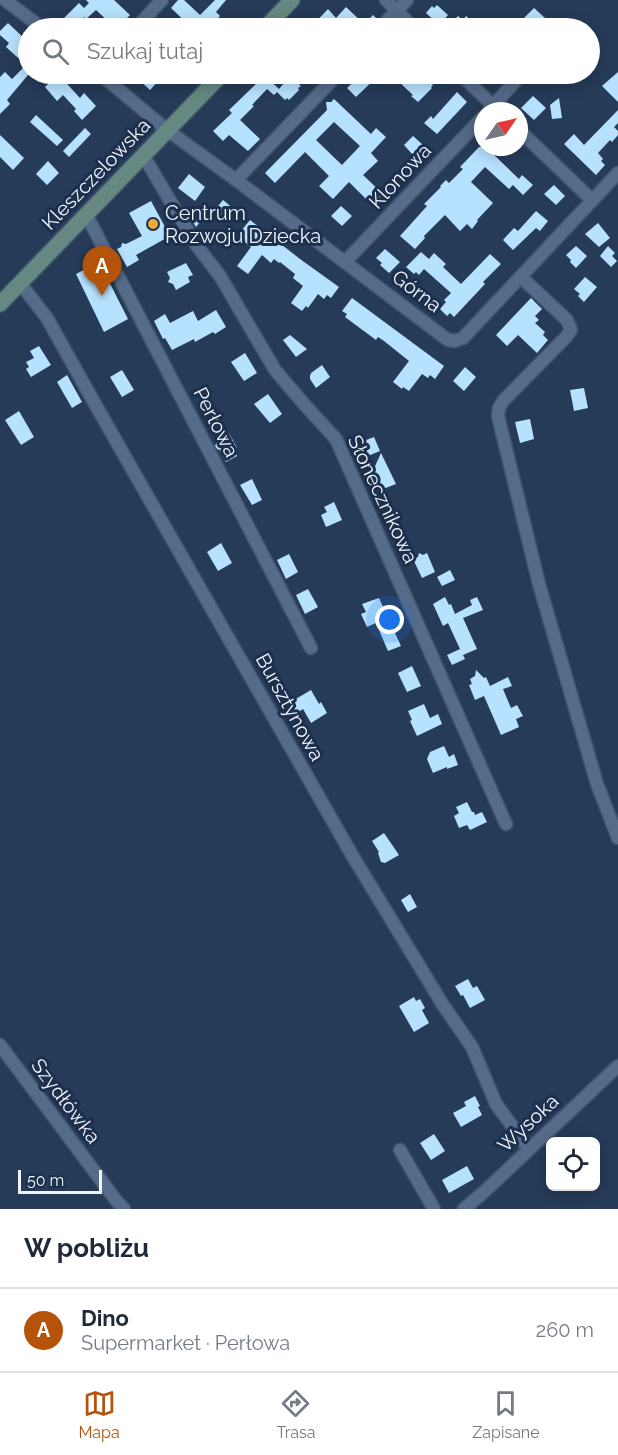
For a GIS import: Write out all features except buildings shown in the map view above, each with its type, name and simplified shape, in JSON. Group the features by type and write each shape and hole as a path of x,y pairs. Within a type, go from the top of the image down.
{"main road":[{"path":"275,18 292,0"},
{"name":"Kleszczelowska","path":"0,304 212,84"}],"street":[{"path":"4,0 28,18"},
{"path":"145,18 162,0"},
{"path":"386,0 403,18"},
{"path":"390,18 407,0"},
{"name":"Górna","path":"112,84 167,130 448,340 455,341 463,338 618,173"},
{"path":"236,180 328,84"},
{"path":"469,84 486,102"},
{"path":"499,102 514,84"},
{"name":"Klonowa","path":"345,262 474,126"},
{"path":"528,139 592,200"},
{"name":"Słonecznikowa","path":"143,155 197,246 220,276 275,370 336,439 506,824"},
{"name":"Perłowa","path":"86,214 311,648"},
{"path":"521,277 567,320 571,330 503,401 498,416 542,595 597,784 618,838"},
{"name":"Bursztynowa","path":"20,283 47,318 352,855 443,1005 472,1047 496,1104 529,1149"},
{"name":"Szydłówka","path":"0,1045 124,1209"},
{"name":"Wysoka","path":"464,1209 618,1066"},
{"path":"400,1150 434,1209"}],"place":[{"name":"Centrum Rozwoju Dziecka","path":"153,224"},
{"name":"Dino","path":"102,296"}]}
